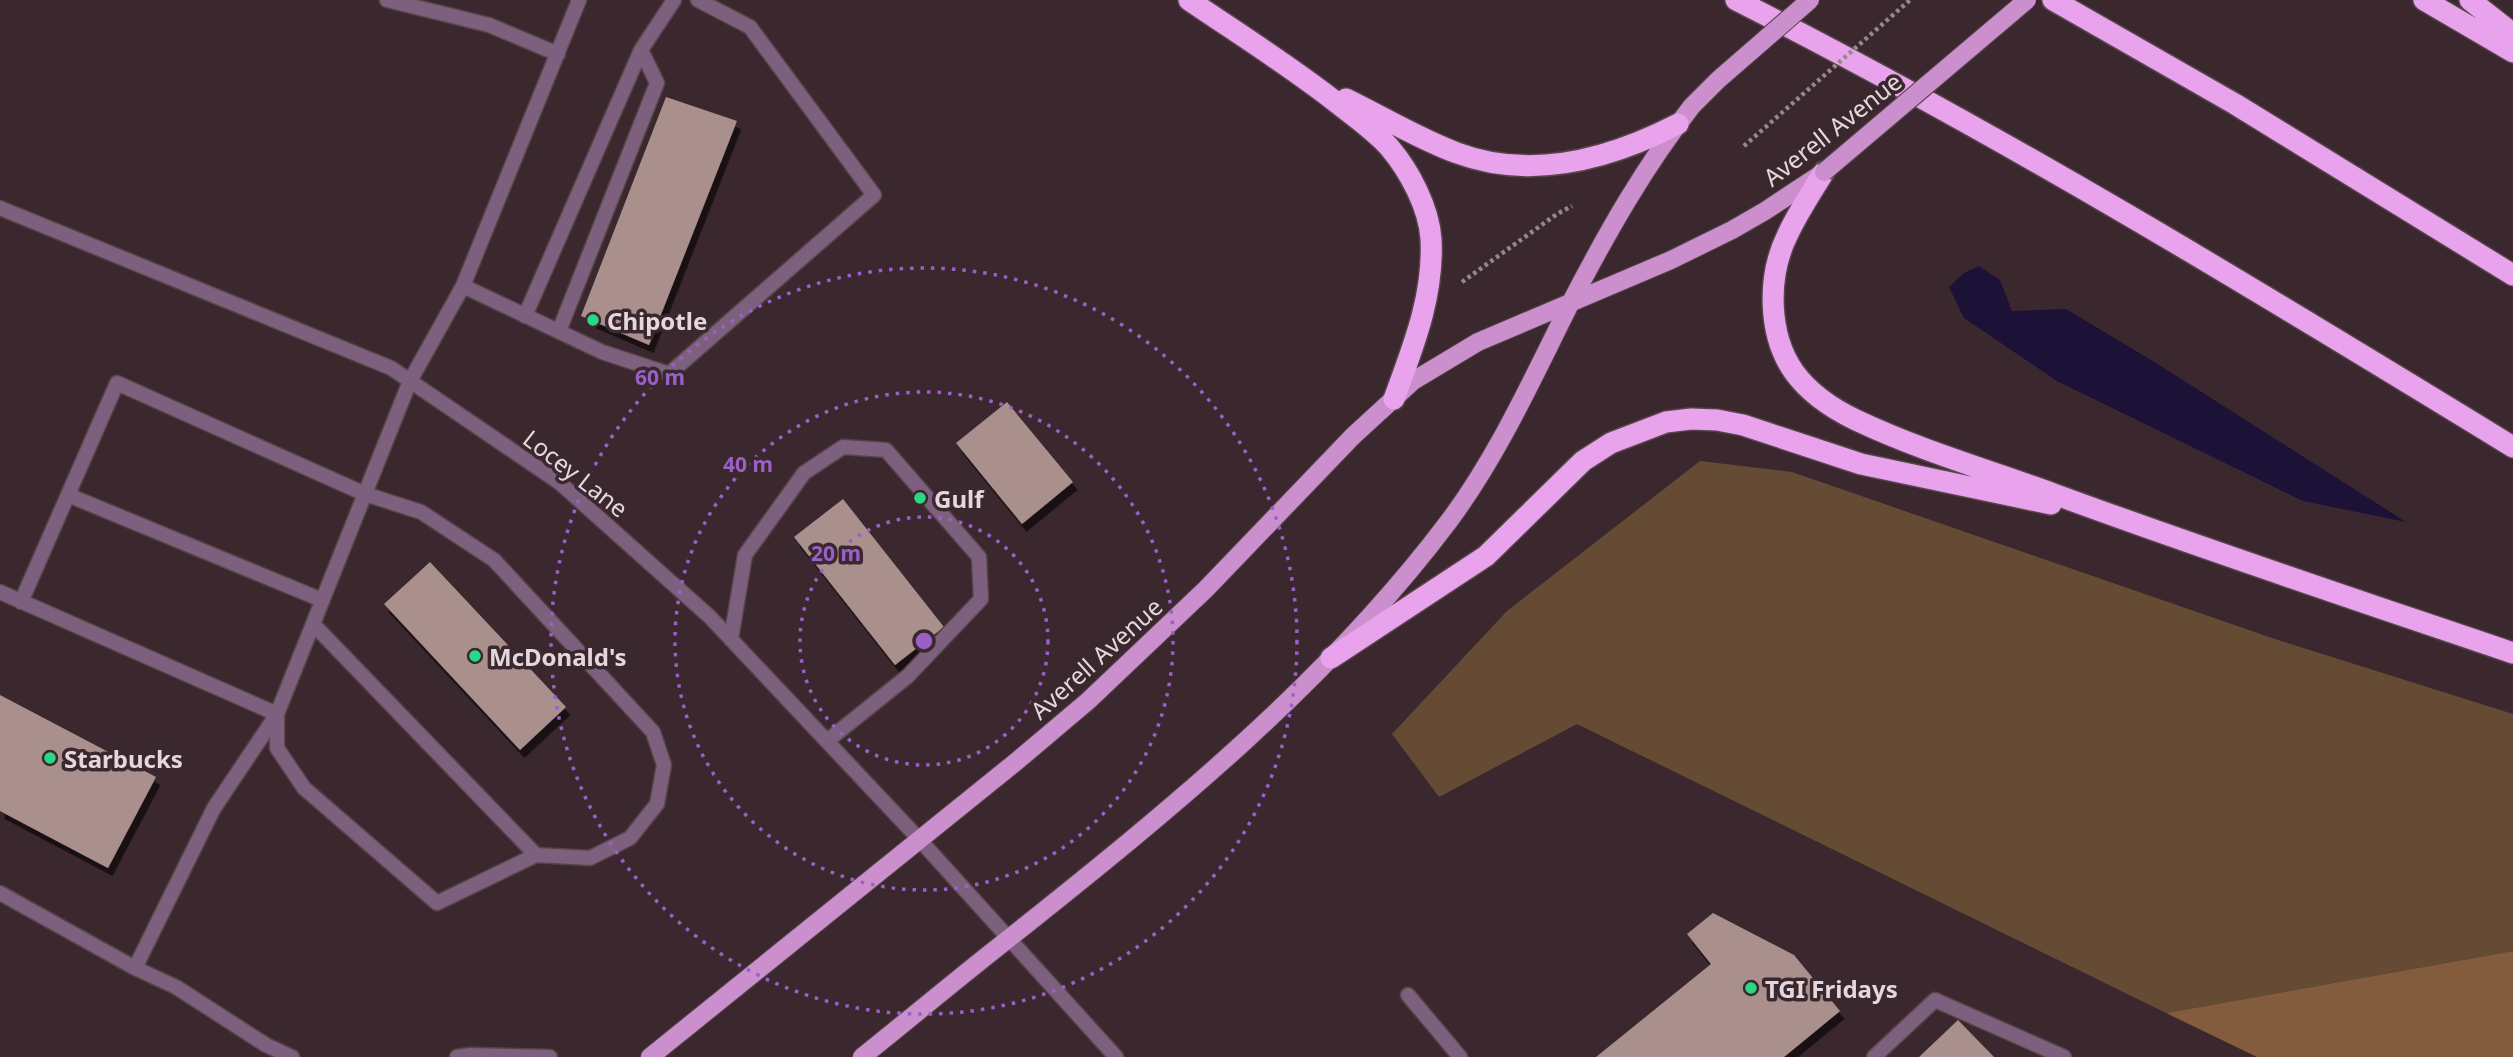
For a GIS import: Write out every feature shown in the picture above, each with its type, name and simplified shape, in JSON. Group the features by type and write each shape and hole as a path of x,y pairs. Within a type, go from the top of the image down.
{"highway":[{"path":"1189,0 1301,75 1373,131 1391,150 1418,195 1431,237 1429,289 1418,334 1394,398"},
{"path":"1736,0 2069,179 2513,447"},
{"path":"2053,0 2235,104 2513,275"},
{"path":"2424,0 2513,52"},
{"path":"2469,0 2513,34"},
{"path":"1301,75 1458,153 1508,164 1557,164 1602,156 1678,124"},
{"path":"1824,172 1786,237 1774,287 1776,331 1783,352 1794,372 1812,392 1855,420 1889,435 2125,520 2513,653"},
{"path":"1331,658 1486,556 1583,461 1611,443 1666,422 1717,420 1743,425 1861,464 2125,520"}],"main road":[{"path":"862,1057 1080,882 1222,762 1331,658 1417,562 1475,483 1528,390 1635,184 1678,124 1718,80 1810,0"},
{"name":"Averell Avenue","path":"650,1057 1027,753 1144,649 1206,589 1353,436 1429,370 1478,342 1671,260 1765,211 1824,172 2027,0"}],"street":[{"path":"387,0 489,25 558,54"},
{"path":"135,968 214,808 277,714 410,381 463,286 579,0"},
{"path":"525,316 640,50 674,0"},
{"path":"463,286 602,352 669,374 874,195 750,27 698,0"},
{"path":"559,331 657,83 640,50"},
{"name":"Locey Lane","path":"0,208 391,368 560,483 710,617 919,839 1116,1057"},
{"path":"21,602 117,383 365,494 421,512 494,560 653,732 664,765 657,804 630,838 590,858 536,855 437,903 303,788 277,748 277,714"},
{"path":"731,639 745,555 804,473 843,447 886,450 979,557 981,599 908,676 827,741"},
{"path":"68,495 322,600"},
{"path":"0,592 277,714"},
{"path":"313,624 536,855"},
{"path":"0,893 135,968 176,987 266,1045 292,1057"},
{"path":"1408,995 1460,1057"},
{"path":"1874,1057 1935,1000 2064,1057"},
{"path":"457,1057 550,1057"}],"path":[{"path":"1744,146 1910,0"},
{"path":"1453,284 1465,281 1572,206"}],"shaded area":[{"path":"1979,266 2000,280 2012,311 2066,309 2406,522 2303,501 2057,381 1964,318 1949,287 1964,273"},
{"path":"1700,461 1792,472 2275,639 2513,714 2513,951 2166,1013 1577,724 1439,797 1392,734 1507,611"},
{"path":"2513,951 2513,1057 2257,1057 2166,1013"}],"building":[{"path":"666,97 737,121 649,345 581,316"},
{"path":"1007,402 1073,482 1022,524 956,443"},
{"path":"843,499 944,627 895,665 794,537"},
{"name":"McDonald's","path":"430,562 566,707 520,750 384,604"},
{"path":"0,695 156,777 108,868 0,811"},
{"name":"TGI Fridays","path":"1713,913 1794,955 1840,1011 1784,1057 1596,1057 1711,964 1687,934"},
{"path":"1958,1020 1994,1057 1919,1057"}],"place":[{"name":"Chipotle","path":"593,320"},
{"name":"Gulf","path":"920,498"},
{"name":"McDonald's","path":"475,656"},
{"name":"Starbucks","path":"50,758"},
{"name":"TGI Fridays","path":"1751,988"}]}
